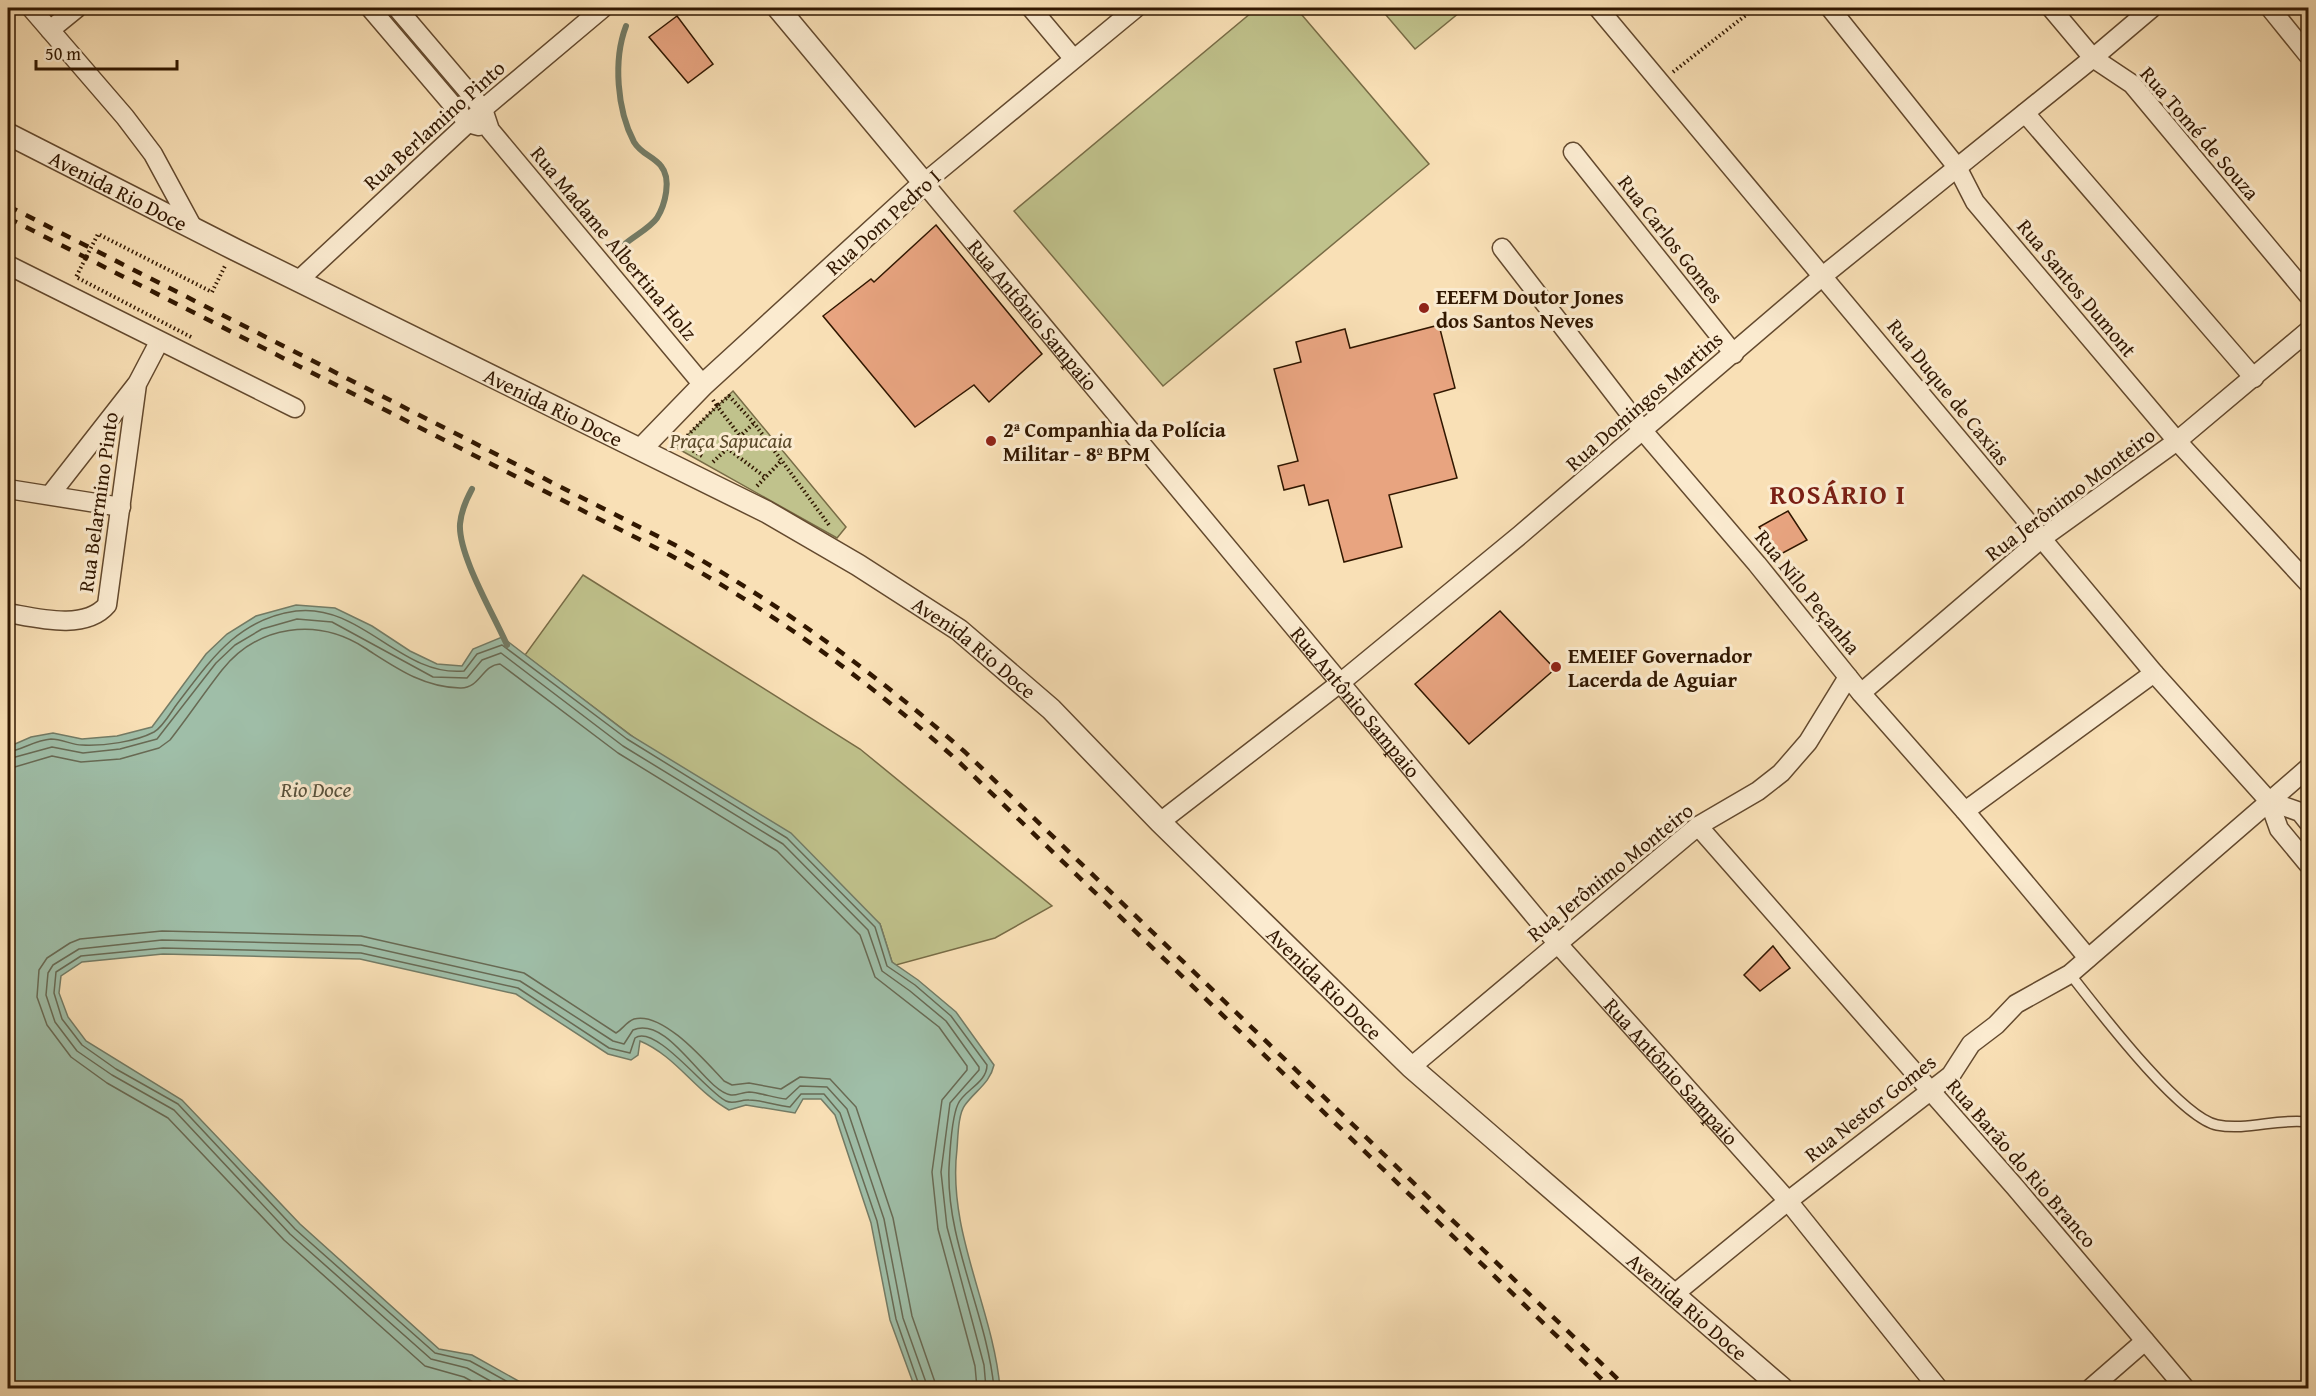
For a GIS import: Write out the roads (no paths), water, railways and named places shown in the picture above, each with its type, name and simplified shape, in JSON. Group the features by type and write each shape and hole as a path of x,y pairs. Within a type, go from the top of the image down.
{"street":[{"path":"31,8 125,117 153,154 192,226"},
{"path":"50,30 77,8"},
{"path":"370,8 468,123 490,130"},
{"name":"Rua Madame Albertina Holz","path":"396,8 483,109 490,130 703,385"},
{"name":"Rua Berlamino Pinto","path":"300,279 483,109 603,8"},
{"name":"Rua Antônio Sampaio","path":"778,8 1557,943 1788,1201 1938,1389"},
{"path":"1031,8 1073,58"},
{"name":"Rua Dom Pedro I","path":"641,449 703,385 924,183 1136,8"},
{"name":"Rua Duque de Caxias","path":"1598,8 1658,83 1824,275 2154,673 2269,801 2278,829 2308,864"},
{"name":"Rua Santos Dumont","path":"1830,8 1957,167 1975,202 2177,441 2308,583"},
{"name":"Rua Tomé de Souza","path":"2051,8 2093,58 2132,84 2308,295"},
{"name":"Rua Domingos Martins","path":"1160,822 1340,683 1644,432 1824,275 2152,8"},
{"path":"2270,8 2308,56"},
{"path":"2025,113 2253,378"},
{"name":"Avenida Rio Doce","path":"8,134 234,249 300,279 767,512 858,565 959,630 1051,709 1160,822 1411,1067 1782,1389"},
{"name":"Rua Carlos Gomes","path":"1574,152 1734,354"},
{"name":"Rua Nilo Peçanha","path":"1502,248 1644,432 1861,693 1965,811 2088,958"},
{"path":"8,265 295,408"},
{"name":"Rua Jerônimo Monteiro","path":"1861,693 2041,539 2177,441 2308,332"},
{"name":"Rua Belarmino Pinto","path":"8,613 80,620 101,612 107,605 137,384 159,342"},
{"path":"50,495 137,384"},
{"path":"8,489 121,507"},
{"path":"1965,811 2154,673"},
{"name":"Rua Jerônimo Monteiro","path":"1411,1067 1698,825 1758,791 1781,773 1808,742 1848,676"},
{"name":"Rua Nestor Gomes","path":"1673,1296 1788,1201 1952,1075 1971,1044 1996,1025 2016,1004 2070,974 2308,768"},
{"name":"Rua Duque de Caxias","path":"2269,801 2300,812 2308,822"},
{"name":"Rua Barão do Rio Branco","path":"1698,825 2185,1389"},
{"path":"2091,1389 2145,1341"}],"lane":[{"path":"2070,974 2123,1040 2191,1112 2213,1125 2228,1127 2273,1122 2308,1122"}],"water":[{"name":"Rio Doce","path":"296,605 335,608 372,626 410,651 437,664 462,666 473,649 502,637 630,735 791,833 880,924 892,962 918,980 956,1012 994,1065 989,1077 965,1105 961,1114 956,1180 964,1240 989,1329 1000,1388 915,1388 890,1320 871,1223 835,1115 821,1099 803,1099 795,1113 746,1105 729,1110 706,1093 664,1055 640,1041 638,1055 631,1060 608,1054 516,994 360,959 163,954 82,962 61,976 59,993 68,1017 86,1041 182,1100 300,1224 439,1349 472,1355 531,1388 8,1388 8,747 31,737 53,733 82,739 117,736 152,727 206,654 227,634 256,616"}],"waterway":[{"path":"625,244 657,218 663,206 667,185 661,166 634,142 624,115 618,69 626,26"},
{"path":"472,489 461,515 461,537 478,585 507,645"}],"railway":[{"path":"8,206 675,545 752,591 826,641 965,752 1627,1388"},
{"path":"8,218 670,555 746,600 819,649 890,703 958,761 1611,1388"}],"place":[{"name":"EEEFM Doutor Jones dos Santos Neves","path":"1424,308"},
{"name":"2ª Companhia da Polícia Militar - 8º BPM","path":"991,441"},
{"name":"EMEIEF Governador Lacerda de Aguiar","path":"1556,667"}],"district":[{"name":"ROSÁRIO I","path":"1838,494"}],"park label":[{"name":"Praça Sapucaia","path":"731,440"}]}
